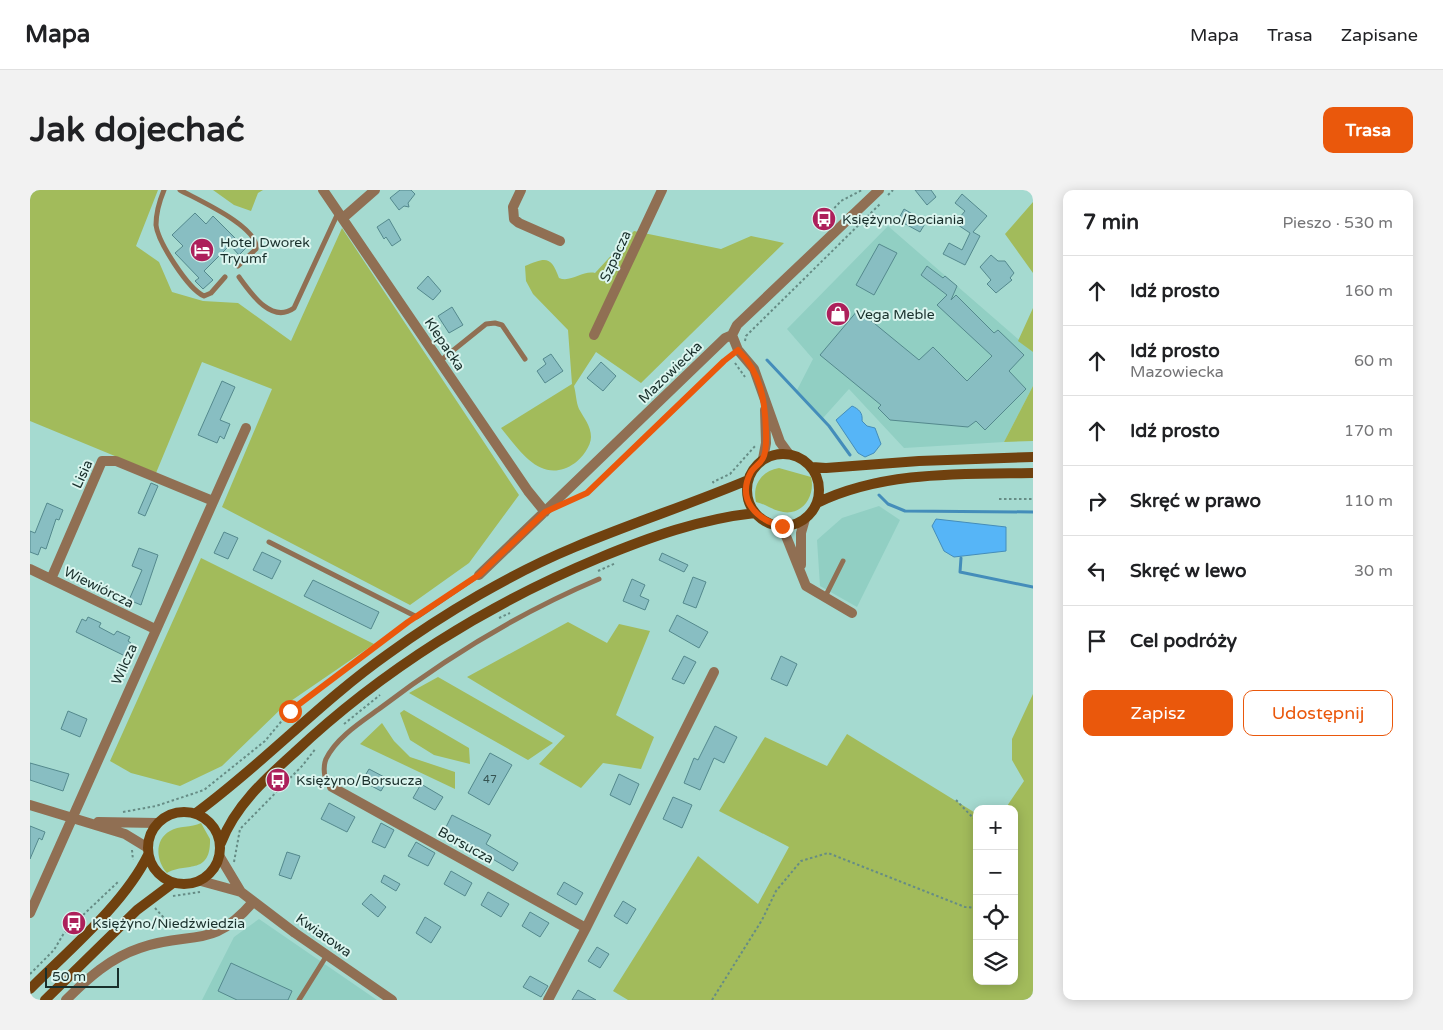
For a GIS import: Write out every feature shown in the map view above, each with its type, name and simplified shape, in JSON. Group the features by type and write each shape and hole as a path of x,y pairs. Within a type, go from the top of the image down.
{"main road":[{"path":"817,503 818,481 812,467 801,458 788,453 775,454 763,459 751,472 748,480 747,497 755,513 767,522 782,526 794,524 805,519 817,503 837,493 898,480 1033,473"},
{"path":"812,467 826,468 919,461 1033,456"},
{"path":"196,813 353,680 389,652 445,616 523,572 573,547 748,480"},
{"path":"148,851 157,872 173,883 188,885 201,881 213,871 220,857 221,843 228,824 265,779 345,708 403,664 524,593 629,546 687,525 724,516 755,513"},
{"path":"30,989 119,897 140,871 148,851 149,839 157,823 169,815 182,811 196,813 213,825 221,843"},
{"path":"45,1000 137,910 173,883"}],"street":[{"name":"Klepacka","path":"323,190 528,491 545,512"},
{"path":"341,215 375,190"},
{"path":"521,190 514,207 514,219 560,241"},
{"name":"Szpacza","path":"594,335 662,190"},
{"name":"Mazowiecka","path":"480,574 724,338 732,335 737,325 882,194"},
{"path":"732,335 738,350 754,369 780,442 788,453"},
{"path":"763,459 766,443 765,402"},
{"name":"Wilcza","path":"30,913 246,428"},
{"name":"Lisia","path":"51,579 102,461 116,461 213,501"},
{"path":"801,571 801,533 805,519"},
{"path":"782,526 806,586 852,613"},
{"name":"Wiewiórcza","path":"30,569 155,629"},
{"path":"548,1000 714,672"},
{"name":"Borsucza","path":"332,787 586,928"},
{"path":"30,805 72,819 90,822 157,823"},
{"path":"90,822 125,834 148,851"},
{"name":"Kwiatowa","path":"220,857 240,892"},
{"name":"Kwiatowa","path":"201,881 240,892 392,1000"},
{"path":"66,1000 90,976 123,954 155,943 205,937 220,932 253,902"}],"lane":[{"path":"164,190 158,204 156,226 158,235 181,274 204,296 210,293 225,277"},
{"path":"180,190 238,222 255,240 256,248 238,266"},
{"path":"239,278 270,310 278,314 286,314 294,308 341,215"},
{"path":"440,361 486,324 495,323 502,325 525,359"},
{"path":"269,542 417,617 480,574"},
{"path":"825,598 843,561"},
{"path":"332,787 325,777 326,759 337,744 363,721 428,672 462,651 535,609 599,579"},
{"path":"299,1000 328,954"}],"path":[{"path":"824,219 841,201 862,190"},
{"path":"882,194 893,190"},
{"path":"569,501 587,493 724,361 743,346 746,336 881,203"},
{"path":"999,499 1033,499"},
{"path":"117,813 156,806 204,790 265,741 290,711 417,617"},
{"path":"956,800 973,818"},
{"path":"131,867 134,857 132,847"},
{"path":"712,1000 762,920 776,891 801,861 828,853 965,907 973,908"},
{"path":"155,908 174,929 201,926"}],"shaded area":[{"path":"888,226 1033,352 1033,386 1004,442 904,448 849,389 823,418 796,392 813,359 787,329"},
{"path":"879,506 900,520 857,607 820,586 817,540 842,518"},
{"path":"259,919 377,1000 202,1000 234,937"}],"green space":[{"path":"30,190 158,190 136,246 159,262 172,292 203,301 238,303 291,341 342,228 519,495 469,563 410,605 222,507 272,389 202,362 156,473 30,421"},
{"path":"213,190 263,190 258,193 251,211 234,205"},
{"path":"1033,202 1033,273 1005,234"},
{"path":"634,231 721,249 751,236 784,243 641,383 596,352 574,386 579,409 591,433 588,448 578,461 563,469 552,470 542,468 524,455 501,428 572,384 568,330 533,294 526,281 525,266 547,260 553,266 559,278 564,279 586,273 595,273"},
{"path":"1033,308 1033,352 1018,341"},
{"path":"1033,386 1033,441 1004,442"},
{"path":"779,468 811,477 812,484 809,498 800,509 787,512 779,511 756,502 755,495 760,479 768,472"},
{"path":"201,558 374,644 285,705 222,766 180,786 131,773 110,761"},
{"path":"568,622 607,643 619,624 650,631 616,715 654,737 641,769 603,763 581,788 539,764 565,736 467,677"},
{"path":"438,677 553,743 528,760 409,693"},
{"path":"1033,694 1033,1000 628,1000 613,991 698,856 758,904 789,847 719,811 765,737 827,766 847,734 973,812 973,985 1018,985 1018,805 1008,805 1024,781 1012,760 1012,739"},
{"path":"404,710 469,748 470,764 434,755 410,740 400,713"},
{"path":"382,723 394,741 410,757 455,772 455,789 360,744"},
{"path":"201,823 210,839 206,858 196,866 167,873 159,857 158,851 161,840 174,829"}],"water":[{"path":"852,406 860,412 862,421 867,426 875,428 881,444 874,453 865,457 858,453 836,420"},
{"path":"936,519 1006,527 1006,551 954,557 944,551 932,526"}],"building":[{"path":"400,190 411,190 415,194 408,203 409,207 404,206 399,210 390,198"},
{"path":"915,190 931,190 936,197 927,205"},
{"path":"962,194 987,216 973,232 980,236 965,265 943,254 949,243 962,250 970,233 955,223 965,211 955,203"},
{"path":"904,209 926,222 920,232 898,220"},
{"name":"Hotel Dworek Tryumf","path":"195,213 206,224 213,216 237,240 241,237 249,245 239,255 230,245 204,271 213,280 203,289 195,281 199,278 175,253 183,246 172,235"},
{"path":"389,219 401,240 392,246 386,237 384,239 377,227"},
{"path":"879,244 897,253 874,295 856,285"},
{"path":"991,255 998,261 1005,261 1014,273 1010,278 1012,280 996,293 987,284 991,280 980,267"},
{"path":"927,266 943,278 945,276 957,286 951,300 956,295 994,333 998,330 1024,355 1009,371 1026,389 985,430 976,421 968,427 890,420 878,408 881,405 820,355 858,310 919,360 933,347 967,381 992,356 937,305 947,295 921,275"},
{"path":"428,276 441,291 433,300 417,288"},
{"path":"452,307 463,325 449,333 438,316"},
{"path":"551,354 563,371 545,383 537,371 546,364 543,359"},
{"path":"601,362 616,376 603,391 587,378"},
{"path":"222,381 235,387 220,420 230,424 224,439 220,436 217,443 198,435"},
{"path":"151,483 158,486 145,516 138,513"},
{"path":"47,503 63,510 59,520 56,519 46,549 41,547 38,555 30,552 30,531 35,533"},
{"path":"224,532 238,538 228,559 214,553"},
{"path":"139,548 158,555 141,605 129,600 142,570 132,566"},
{"path":"262,552 281,561 272,579 253,570"},
{"path":"662,553 688,565 684,572 659,560"},
{"path":"693,577 706,582 696,608 683,603"},
{"path":"632,579 645,585 640,596 649,600 645,610 623,601"},
{"path":"313,580 379,612 371,629 304,596"},
{"path":"677,615 708,632 699,648 669,631"},
{"path":"88,617 101,623 99,627 114,635 117,631 130,637 128,641 131,643 125,656 76,632 82,619 86,621"},
{"path":"684,656 696,662 684,684 672,679"},
{"path":"781,656 797,664 787,686 771,679"},
{"path":"68,711 87,719 80,737 61,729"},
{"path":"715,726 737,737 724,763 714,758 700,790 684,783 694,758 698,760"},
{"path":"490,753 512,765 489,805 468,793"},
{"path":"30,763 69,774 63,791 30,780"},
{"path":"369,769 388,779 381,791 362,781"},
{"path":"619,774 639,784 630,805 610,795"},
{"path":"421,784 443,797 435,810 413,798"},
{"path":"673,797 692,805 682,828 663,819"},
{"path":"329,803 355,817 347,832 321,819"},
{"path":"452,815 491,835 486,844 518,863 513,871 491,858 493,856 444,831"},
{"path":"381,823 394,830 385,848 372,842"},
{"path":"30,826 45,832 42,840 39,838 30,859"},
{"path":"416,842 435,853 428,866 408,856"},
{"path":"287,852 300,856 291,879 279,875"},
{"path":"451,871 472,883 465,896 444,884"},
{"path":"384,875 400,884 396,891 381,882"},
{"path":"564,882 583,893 576,905 557,894"},
{"path":"488,892 509,904 501,917 481,905"},
{"path":"371,894 386,907 378,917 362,904"},
{"path":"623,901 636,909 627,924 614,916"},
{"path":"530,912 549,923 540,937 522,926"},
{"path":"425,917 441,927 431,943 416,933"},
{"path":"597,947 609,954 600,968 588,961"},
{"path":"231,963 292,991 288,1000 237,1000 218,991"},
{"path":"530,976 548,986 541,997 523,987"},
{"path":"578,990 596,1000 572,1000"}],"waterway":[{"path":"767,360 829,426 850,455"},
{"path":"879,495 888,504 905,511 1033,512"},
{"path":"961,558 960,572 1033,587"}],"place":[{"name":"Księżyno/Bociania","path":"824,219"},
{"name":"Hotel Dworek Tryumf","path":"202,250"},
{"name":"Vega Meble","path":"838,314"},
{"name":"Księżyno/Borsucza","path":"278,780"},
{"name":"Księżyno/Niedźwiedzia","path":"74,923"}],"route":[{"path":"290,711 379,646 408,622 480,574 545,512 587,493 724,361 738,350 754,369 765,402 766,443 763,459 756,464 751,472 746,489 747,497 755,513 767,522 782,526"}]}
